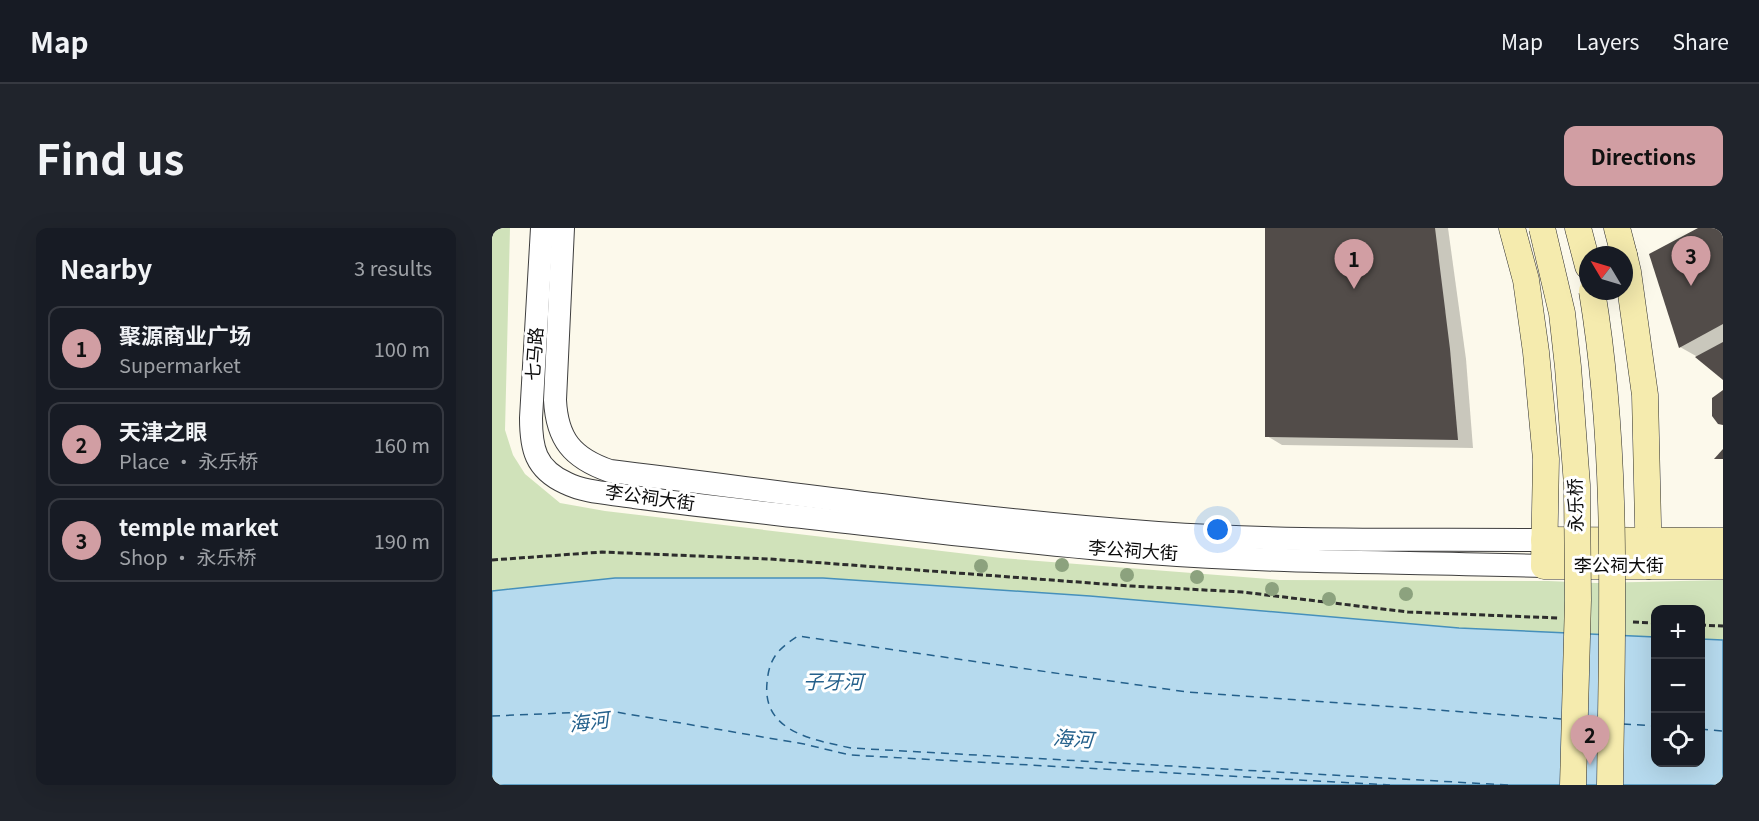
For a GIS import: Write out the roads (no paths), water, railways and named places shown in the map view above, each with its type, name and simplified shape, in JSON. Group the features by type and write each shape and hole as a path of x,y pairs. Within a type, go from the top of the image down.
{"main road":[{"path":"1512,228 1526,280 1536,352 1546,459 1544,566"},
{"name":"永乐桥","path":"1542,228 1562,313 1577,485 1578,600 1573,785"},
{"path":"1578,228 1583,246"},
{"path":"1617,228 1622,246"},
{"name":"永乐桥","path":"1593,300 1602,374 1613,586 1610,785"},
{"path":"1633,300 1645,395 1649,566"},
{"name":"李公祠大街","path":"1544,540 1723,541"},
{"name":"李公祠大街","path":"1544,566 1723,566"}],"street":[{"name":"七马路","path":"542,228 531,442 538,459 550,474"},
{"name":"七马路","path":"563,228 555,399 556,421 570,445"},
{"name":"李公祠大街","path":"570,445 583,458 610,471 1073,526 1233,538 1544,540"},
{"name":"李公祠大街","path":"550,474 567,484 587,490 1076,547 1233,558 1544,566"}],"water":[{"name":"子牙河","path":"615,578 823,578 1090,596 1459,628 1651,637 1651,767 1705,767 1705,639 1723,640 1723,785 492,785 492,591"}],"place":[{"name":"temple market","path":"1691,286"},
{"name":"聚源商业广场","path":"1354,289"},
{"name":"天津之眼","path":"1590,765"}],"water label":[{"name":"海河","path":"589,722"},
{"name":"海河","path":"1073,739"}]}
